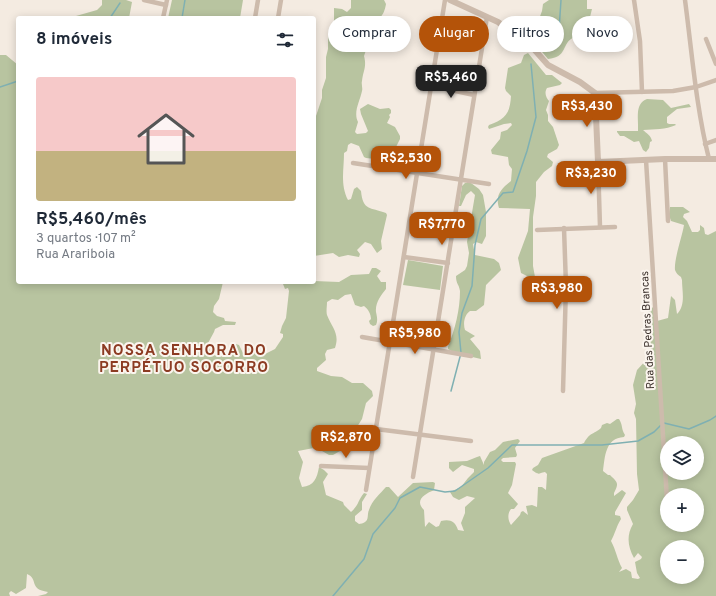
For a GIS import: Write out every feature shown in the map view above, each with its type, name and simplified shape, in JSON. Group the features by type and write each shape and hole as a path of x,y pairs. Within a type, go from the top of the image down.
{"street":[{"path":"144,0 167,2 164,16"},
{"path":"255,16 258,0"},
{"path":"278,16 281,0"},
{"path":"366,490 445,0"},
{"path":"450,0 485,16"},
{"path":"634,0 640,41 642,92"},
{"path":"598,162 665,159 713,159 705,144 685,0"},
{"path":"489,18 498,22 520,37 532,47 548,65 580,82 595,93 673,91 696,87 716,80"},
{"path":"706,39 716,64"},
{"path":"413,477 462,180 481,52"},
{"path":"432,86 474,95"},
{"path":"595,93 600,227"},
{"path":"705,144 716,140"},
{"path":"665,159 668,222"},
{"name":"Rua das Pedras Brancas","path":"646,160 666,488"},
{"path":"353,163 489,184"},
{"path":"537,230 615,227"},
{"path":"563,391 566,286 564,228"},
{"path":"404,257 448,263"},
{"path":"362,337 471,356"},
{"path":"376,428 471,442"},
{"path":"321,466 369,468"}],"green space":[{"path":"102,0 126,0 132,2 129,16 76,16 97,10 102,5"},
{"path":"172,0 243,0 240,16 168,16"},
{"path":"351,0 384,0 386,4 384,13 381,16 334,16 334,8 342,9 347,12 351,8"},
{"path":"549,0 587,0 587,9 592,9 590,16 572,16 572,39 564,48 564,16 540,16 543,4"},
{"path":"328,49 328,52 365,52 362,90 356,114 358,122 355,132 357,134 366,133 368,131 360,109 368,104 380,109 389,108 391,110 387,123 395,127 400,136 396,147 397,162 387,164 375,159 366,158 364,157 359,146 351,143 348,145 347,151 344,153 343,177 344,188 348,200 351,199 354,189 357,187 361,191 364,202 368,207 386,213 387,215 381,241 382,249 377,253 371,244 365,242 357,250 360,254 359,257 348,255 339,257 333,253 316,256 316,116 322,98 322,90 326,78 326,57"},
{"path":"542,52 562,52 558,56 548,59"},
{"path":"528,53 546,75 552,75 562,83 560,85 547,88 546,92 546,96 549,101 546,110 548,121 553,127 559,145 557,149 548,154 547,157 553,162 552,166 544,172 536,182 533,217 533,266 535,277 529,277 521,273 518,258 528,231 530,209 499,208 498,203 498,196 504,187 511,181 512,169 509,165 508,157 492,154 491,150 500,139 501,132 507,130 512,125 511,123 504,124 489,129 488,127 489,125 503,118 508,112 511,96 505,88 508,68 521,63 524,55"},
{"path":"0,55 6,55 16,63 16,284 223,284 219,299 214,306 213,312 217,316 224,318 225,321 236,322 235,325 223,325 215,329 207,345 213,355 225,357 233,345 236,344 239,345 244,355 247,347 255,348 265,354 275,349 283,337 283,334 280,333 286,318 289,291 288,288 285,289 283,284 316,284 316,281 339,282 351,275 369,274 372,268 376,268 381,271 377,276 381,282 386,282 386,289 376,305 376,325 373,326 370,324 370,313 364,306 361,307 355,305 351,294 345,295 338,300 332,299 327,302 327,314 337,338 335,348 327,350 325,354 326,360 317,368 317,371 331,376 342,377 352,383 363,383 372,391 373,396 366,403 362,419 350,438 350,450 348,452 340,451 333,455 329,455 322,451 319,447 298,451 303,462 299,478 302,487 309,485 314,481 319,467 328,474 323,482 326,495 343,502 351,512 356,507 364,493 367,494 362,502 362,510 355,516 355,521 359,524 366,521 372,503 386,487 389,487 398,497 413,483 433,482 435,483 434,490 424,495 420,500 421,506 424,510 425,527 429,522 436,527 439,526 441,521 447,520 452,521 458,530 464,531 461,523 465,513 465,507 475,498 467,496 459,500 453,497 450,492 461,487 474,472 474,469 462,465 453,472 449,468 449,462 467,461 480,456 484,465 484,462 490,452 495,450 503,442 518,439 520,441 515,448 517,455 516,457 503,458 501,460 503,462 515,462 516,464 512,485 508,493 518,504 514,509 511,509 508,515 511,525 521,512 523,511 528,515 526,506 532,505 537,507 538,487 542,487 546,490 547,474 545,472 538,474 532,470 538,465 542,458 584,443 590,435 601,428 602,425 607,423 610,424 619,419 625,435 624,437 613,441 607,449 603,471 610,475 617,483 614,496 622,490 626,493 615,512 615,515 620,516 621,519 611,541 622,568 619,572 626,569 631,572 632,578 640,578 637,573 635,562 642,557 638,553 634,558 630,550 629,533 633,524 627,510 627,507 639,490 637,474 636,419 634,413 636,404 633,385 637,370 649,357 651,347 646,314 656,304 657,321 668,318 671,296 675,300 677,314 683,302 682,280 675,271 675,265 684,225 671,221 669,215 670,207 683,207 690,212 684,214 683,217 687,221 692,232 698,232 700,230 700,225 704,228 705,234 708,235 716,231 716,596 38,596 48,592 38,589 33,578 27,574 26,588 16,594 11,591 9,593 10,596 0,596"},
{"path":"647,99 663,100 671,108 689,104 691,107 677,109 667,117 667,123 676,125 672,127 643,130 650,136 652,141 650,142 649,148 646,152 643,150 639,141 634,142 624,136 620,136 617,131 638,131 640,104"},
{"path":"465,183 471,183 479,189 483,195 486,212 486,236 482,244 476,242 473,244 475,255 494,259 499,263 501,270 486,285 484,305 476,311 470,311 464,320 465,330 475,336 470,339 480,351 481,359 455,353 448,349 455,326 459,305 460,291 456,281 456,276 465,270 467,266 469,253 467,242 475,195 471,191 466,195 461,206 459,206 462,186"},
{"path":"408,260 443,266 440,290 403,285"}],"waterway":[{"path":"182,16 185,0"},
{"path":"560,16 561,0"},
{"path":"111,16 120,3"},
{"path":"451,391 461,353 459,332 462,313 472,286 475,245 481,219 503,193 513,192 527,151 536,117 531,64"},
{"path":"0,87 16,82"},
{"path":"664,423 689,429 716,416"},
{"path":"333,596 364,559 373,534 395,508 400,498 420,487 445,492 455,491 488,468 512,445 602,445 638,441 654,432 661,425"}],"district":[{"name":"NOSSA SENHORA DO PERPÉTUO SOCORRO","path":"184,360"}]}
